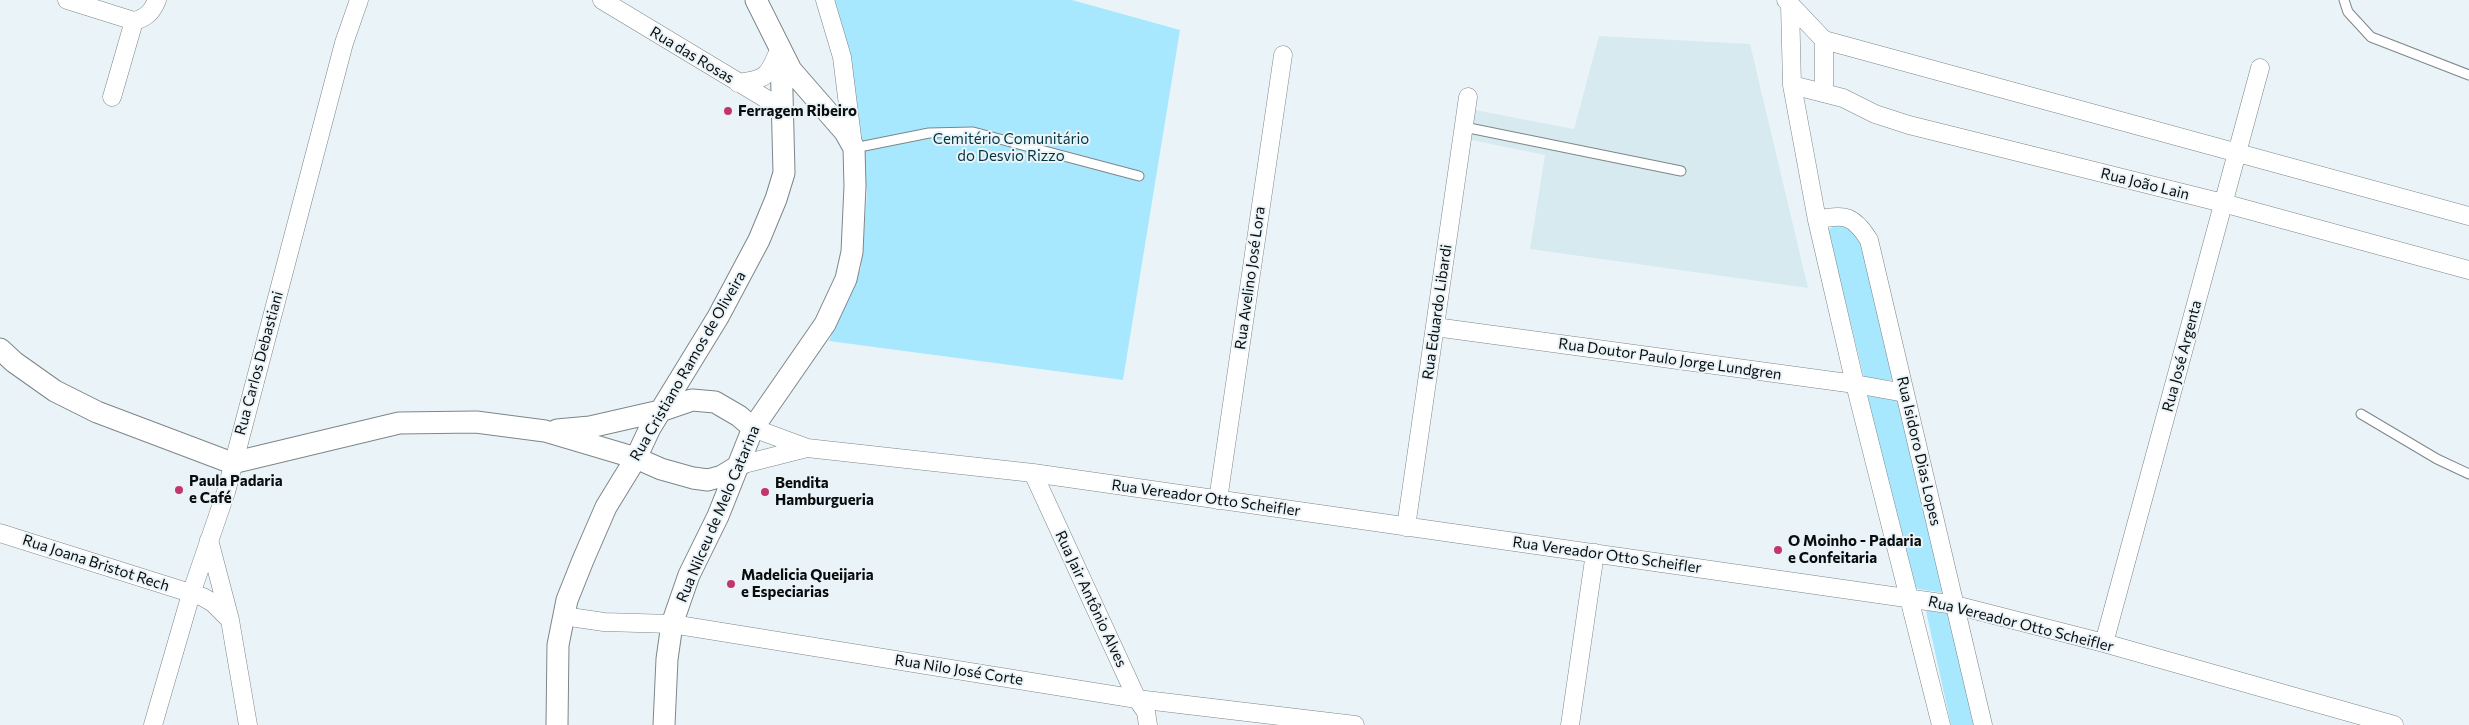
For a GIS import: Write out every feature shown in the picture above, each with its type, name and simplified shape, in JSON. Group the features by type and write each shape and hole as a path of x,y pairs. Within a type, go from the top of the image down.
{"street":[{"path":"67,0 134,21 143,19 153,10 157,0"},
{"name":"Rua Carlos Debastiani","path":"153,725 209,539 226,492 232,463 344,43 359,0"},
{"name":"Rua das Rosas","path":"602,0 738,83 784,103"},
{"path":"756,0 791,70 849,140"},
{"name":"Rua Cristiano Ramos de Oliveira","path":"557,725 557,655 567,600 606,507 636,458 660,411 718,318 759,240 784,173 784,103 780,48 772,0"},
{"name":"Rua Nilceu de Melo Catarina","path":"664,725 667,659 672,624 689,575 740,465 754,428 825,324 846,279 852,252 855,186 842,57 825,0"},
{"path":"1788,2 1824,40 2469,216"},
{"path":"1788,2 1792,85 1817,220 1855,384 1941,725"},
{"path":"112,97 134,21"},
{"path":"1792,85 1824,92 1824,40"},
{"path":"738,83 759,80 769,73 780,48"},
{"name":"Rua Avelino José Lora","path":"1218,500 1283,55"},
{"name":"Rua José Argenta","path":"2104,644 2260,68"},
{"name":"Rua João Lain","path":"1824,92 1844,98 1875,114 1909,125 2223,204 2469,270"},
{"name":"Rua Eduardo Libardi","path":"1406,526 1468,97"},
{"path":"784,103 805,107 849,140"},
{"name":"Rua Isidoro Dias Lopes","path":"1817,220 1833,216 1846,216 1859,224 1869,240 1983,725"},
{"name":"Rua Doutor Paulo Jorge Lundgren","path":"1435,327 1905,392"},
{"path":"0,350 55,391 97,412 232,463 399,423 476,422 544,431"},
{"name":"Rua Vereador Otto Scheifler","path":"544,431 590,427 660,411 692,400 715,402 740,416 754,428 807,448 1033,473 1955,605 2104,644 2394,725"},
{"name":"Rua Vereador Otto Scheifler","path":"544,431 636,458 661,469 708,480 722,476 740,465 807,448"},
{"name":"Rua Jair Antônio Alves","path":"1033,473 1137,699 1146,712 1148,725"},
{"name":"Rua Joana Bristot Rech","path":"0,532 213,602 230,620"},
{"path":"209,539 230,620 248,725"},
{"path":"1570,725 1595,553"},
{"name":"Rua Nilo José Corte","path":"563,616 604,622 672,624 1137,699 1355,725"}],"lane":[{"path":"2344,0 2348,12 2371,37 2469,75"},
{"path":"1464,127 1682,172"},
{"path":"849,140 929,133 973,132 1139,176"},
{"path":"2361,414 2436,459 2469,474"}],"shaded area":[{"path":"1599,36 1750,44 1808,288 1530,249 1545,155 1471,140 1475,110 1574,129"}],"green space":[{"name":"Cemitério Comunitário do Desvio Rizzo","path":"833,0 1072,0 1180,30 1123,380 829,341 861,268 867,194 861,139"},
{"path":"1840,222 1857,227 1897,381 1864,378 1828,230"},
{"path":"1866,395 1902,398 1949,594 1913,588"},
{"path":"1949,610 1974,725 1951,725 1926,611"}],"place":[{"name":"Ferragem Ribeiro","path":"728,111"},
{"name":"Paula Padaria e Café","path":"179,490"},
{"name":"Bendita Hamburgueria","path":"765,492"},
{"name":"O Moinho - Padaria e Confeitaria","path":"1778,550"},
{"name":"Madelicia Queijaria e Especiarias","path":"731,584"}]}
